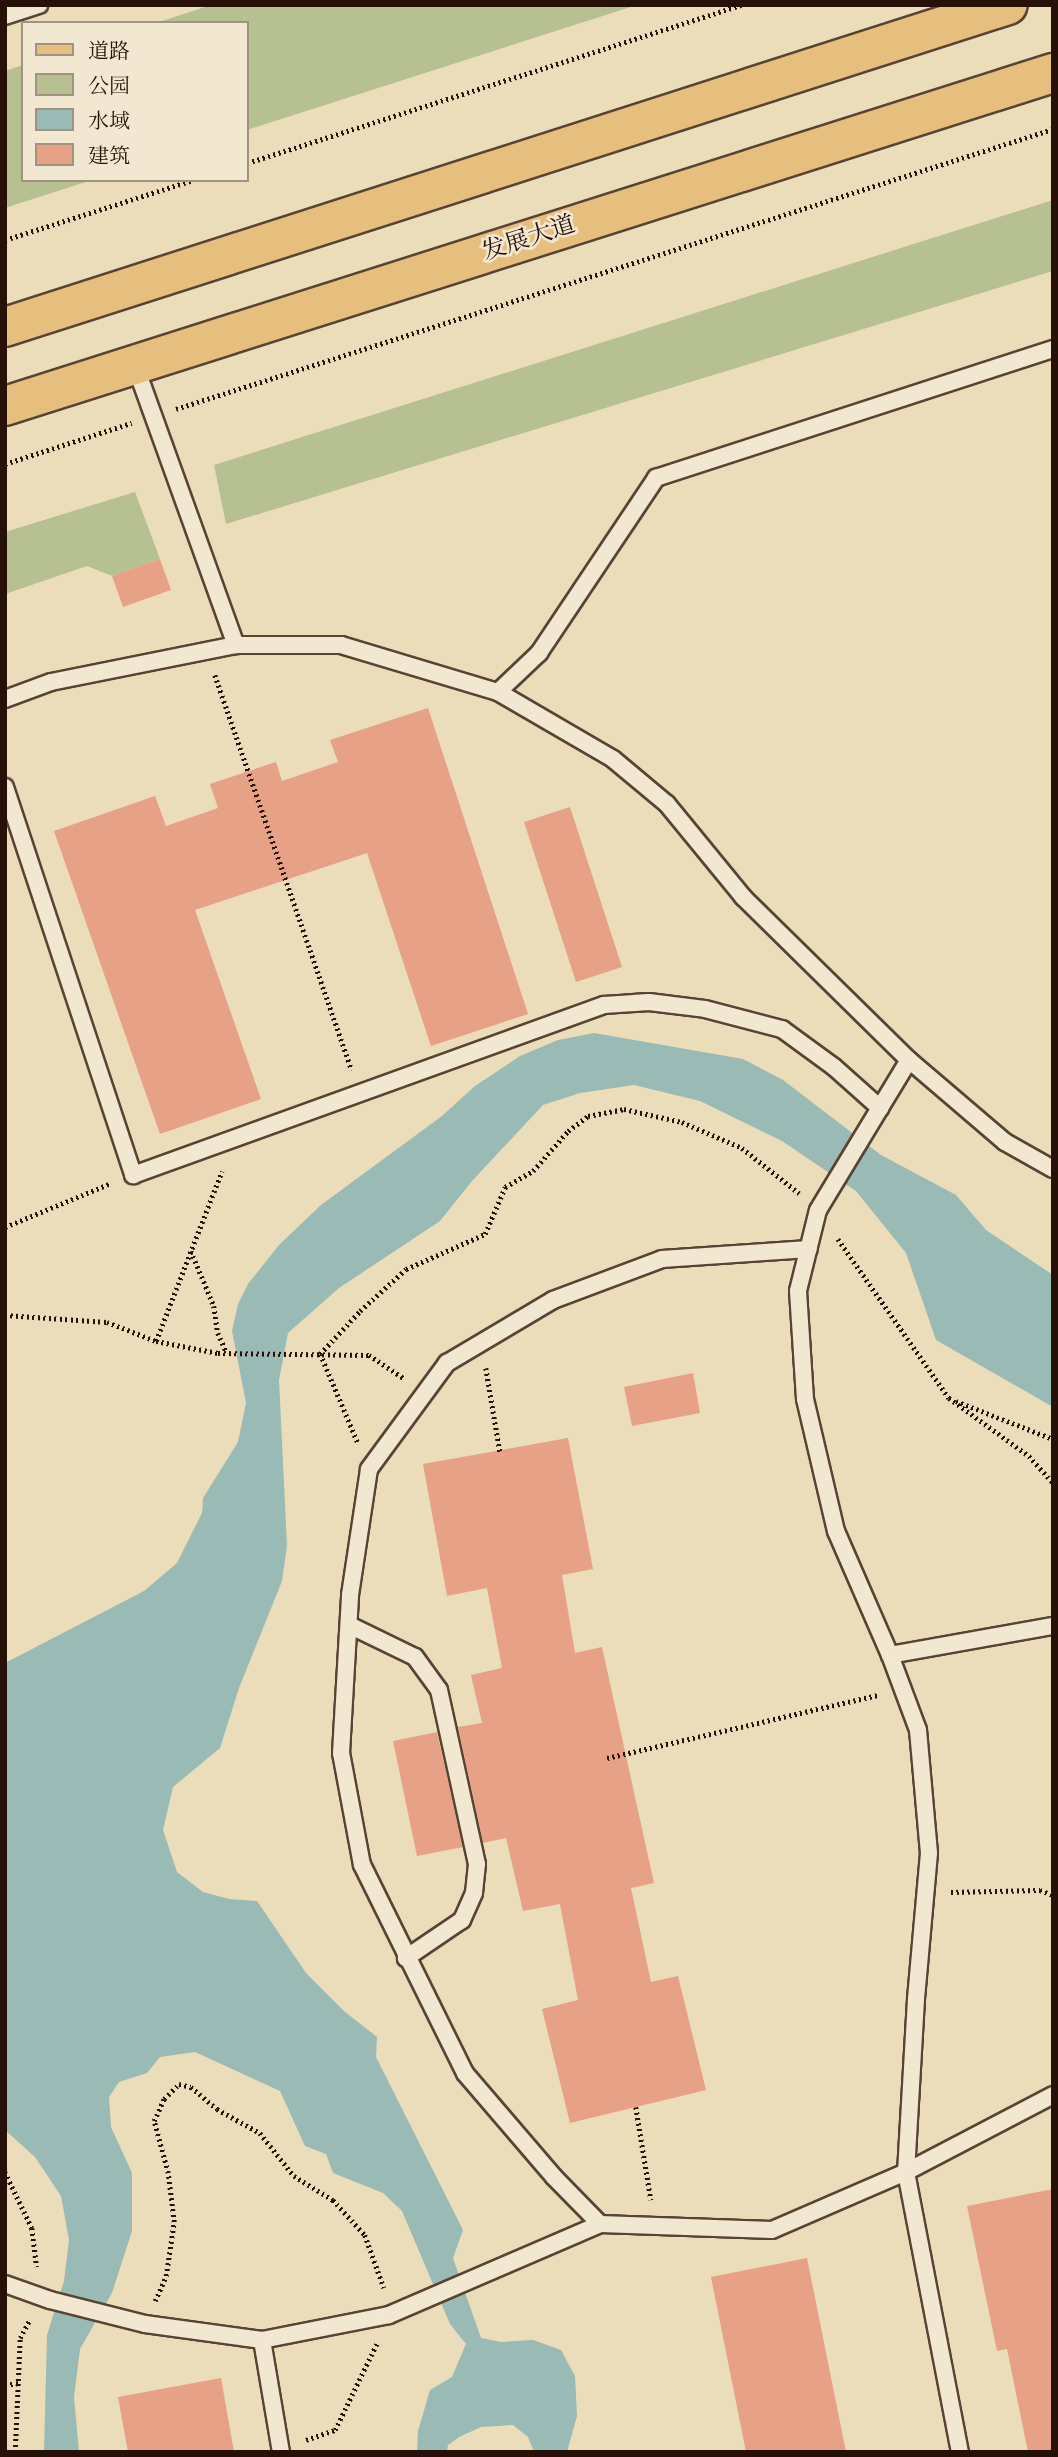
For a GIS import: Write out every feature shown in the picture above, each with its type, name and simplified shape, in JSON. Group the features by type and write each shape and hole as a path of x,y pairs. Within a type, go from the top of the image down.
{"main road":[{"path":"5,327 1008,5"},
{"name":"发展大道","path":"5,406 1053,73"}],"lane":[{"path":"5,16 39,5"},
{"path":"498,692 539,653 656,478 1053,349"},
{"path":"135,365 236,645"},
{"path":"5,699 51,682 236,645 341,645 498,692 613,759 667,804 743,897 909,1060 1005,1142 1053,1170"},
{"path":"5,787 132,1175 604,1006 649,1002 705,1009 782,1029 834,1068 880,1108"},
{"path":"909,1060 818,1210 798,1291 805,1399 836,1531 890,1655 919,1730 929,1853 906,2172 960,2452"},
{"path":"600,2224 554,2177 465,2073 362,1865 341,1753 350,1595 369,1469 447,1363 553,1300 662,1259 809,1249"},
{"path":"349,1625 415,1657 439,1689 477,1864 474,1893 462,1920 406,1958"},
{"path":"890,1655 1053,1626"},
{"path":"5,2284 50,2300 145,2324 261,2340 389,2315 600,2224 772,2230 906,2172 1053,2095"},
{"path":"261,2340 280,2449"}],"path":[{"path":"248,163 741,5"},
{"path":"5,464 1053,129"},
{"path":"5,240 188,182"},
{"path":"206,651 360,1093"},
{"path":"156,1341 236,1138"},
{"path":"5,1227 132,1175"},
{"path":"191,1251 214,1306 218,1334 227,1353"},
{"path":"5,1315 107,1322 156,1341 227,1353 369,1355 424,1394"},
{"path":"481,1343 500,1452"},
{"path":"320,1354 369,1469"},
{"path":"949,1398 1053,1439"},
{"path":"607,1758 903,1689"},
{"path":"925,1893 1040,1890 1053,1895"},
{"path":"145,2324 166,2276 174,2222 168,2173 154,2121 164,2099 179,2084 191,2087 217,2109 260,2133 294,2176 333,2200 365,2235 381,2273 389,2315 335,2430 280,2449"},
{"path":"636,2107 655,2226"},
{"path":"5,2385 19,2383"}],"green space":[{"path":"211,5 637,5 248,130 248,21 162,21"},
{"path":"21,66 21,182 86,182 5,208 5,71"},
{"path":"1053,200 1053,271 226,524 214,465"},
{"path":"135,492 160,559 112,576 87,566 5,594 5,532"}],"water":[{"path":"594,1033 743,1059 783,1080 881,1155 956,1195 986,1230 1053,1275 1053,1407 936,1340 906,1253 856,1191 782,1141 700,1101 634,1085 580,1093 543,1105 472,1181 440,1221 339,1288 288,1333 279,1380 287,1546 282,1581 239,1688 220,1748 173,1787 163,1830 177,1872 203,1892 229,1899 257,1901 306,1973 344,2011 377,2037 376,2057 463,2230 453,2258 481,2338 501,2342 533,2340 561,2350 575,2376 577,2416 567,2452 534,2452 528,2437 513,2425 481,2427 448,2445 447,2452 417,2452 418,2431 430,2390 452,2377 466,2344 450,2324 402,2211 383,2193 333,2173 326,2154 305,2146 280,2091 195,2052 160,2057 147,2073 119,2082 109,2097 111,2127 132,2173 132,2231 112,2293 80,2349 74,2397 79,2452 44,2452 47,2335 64,2281 69,2240 61,2196 35,2157 5,2130 5,1663 144,1591 177,1563 202,1513 203,1498 238,1442 246,1403 232,1331 238,1304 248,1284 279,1245 321,1205 442,1116 475,1086 520,1056 558,1040"}],"building":[{"path":"160,559 171,590 123,607 112,576"},
{"path":"428,708 528,1014 431,1046 367,853 195,910 261,1099 160,1134 54,831 155,796 166,826 218,808 210,784 276,762 282,781 338,762 330,740"},
{"path":"570,807 622,967 576,982 524,822"},
{"path":"693,1373 700,1413 632,1426 624,1387"},
{"path":"568,1438 593,1569 562,1575 575,1653 602,1647 654,1883 631,1888 651,1982 678,1976 706,2090 570,2123 542,2009 578,2000 560,1904 523,1911 506,1838 483,1843 458,1727 482,1723 471,1675 502,1668 487,1588 447,1596 423,1464"},
{"path":"437,1732 463,1847 417,1856 393,1741"},
{"path":"1053,2189 1053,2452 1028,2452 1007,2349 997,2351 967,2206"},
{"path":"807,2258 846,2452 746,2452 711,2277"},
{"path":"221,2378 234,2452 128,2452 118,2397"}]}
